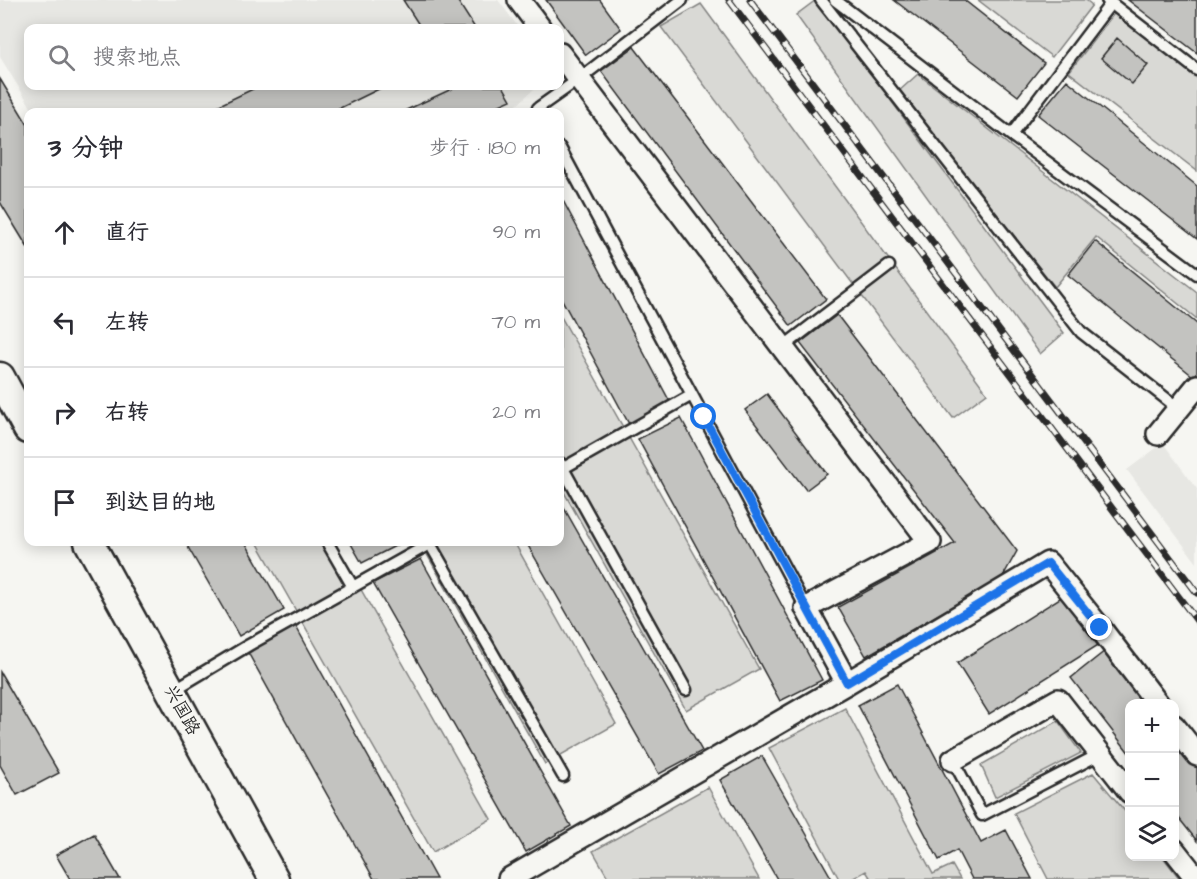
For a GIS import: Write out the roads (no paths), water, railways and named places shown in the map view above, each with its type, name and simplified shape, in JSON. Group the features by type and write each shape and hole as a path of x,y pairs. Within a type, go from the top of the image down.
{"main road":[{"path":"0,377 24,422"},
{"name":"兴国路","path":"91,546 274,879"}],"street":[{"path":"519,0 537,24"},
{"path":"564,59 930,542 806,608 847,683"},
{"path":"1158,434 1197,386"},
{"path":"509,879 847,683 1048,563 1154,699"},
{"path":"953,760 1058,700 1125,786"},
{"path":"1179,732 1197,755"},
{"path":"1179,856 1197,879"}],"lane":[{"path":"540,108 682,0"},
{"path":"821,0 1080,332 1178,408"},
{"path":"835,0 1197,274"},
{"path":"1011,135 1109,2 1197,69"},
{"path":"564,155 806,608"},
{"path":"783,347 889,266"},
{"path":"564,465 692,395"},
{"path":"564,472 686,690"},
{"path":"329,546 353,587"},
{"path":"171,691 424,546"},
{"path":"433,546 563,776"},
{"path":"953,760 982,815 1100,754"}],"railway":[{"path":"729,0 1197,621"},
{"path":"750,0 1197,593"}]}
